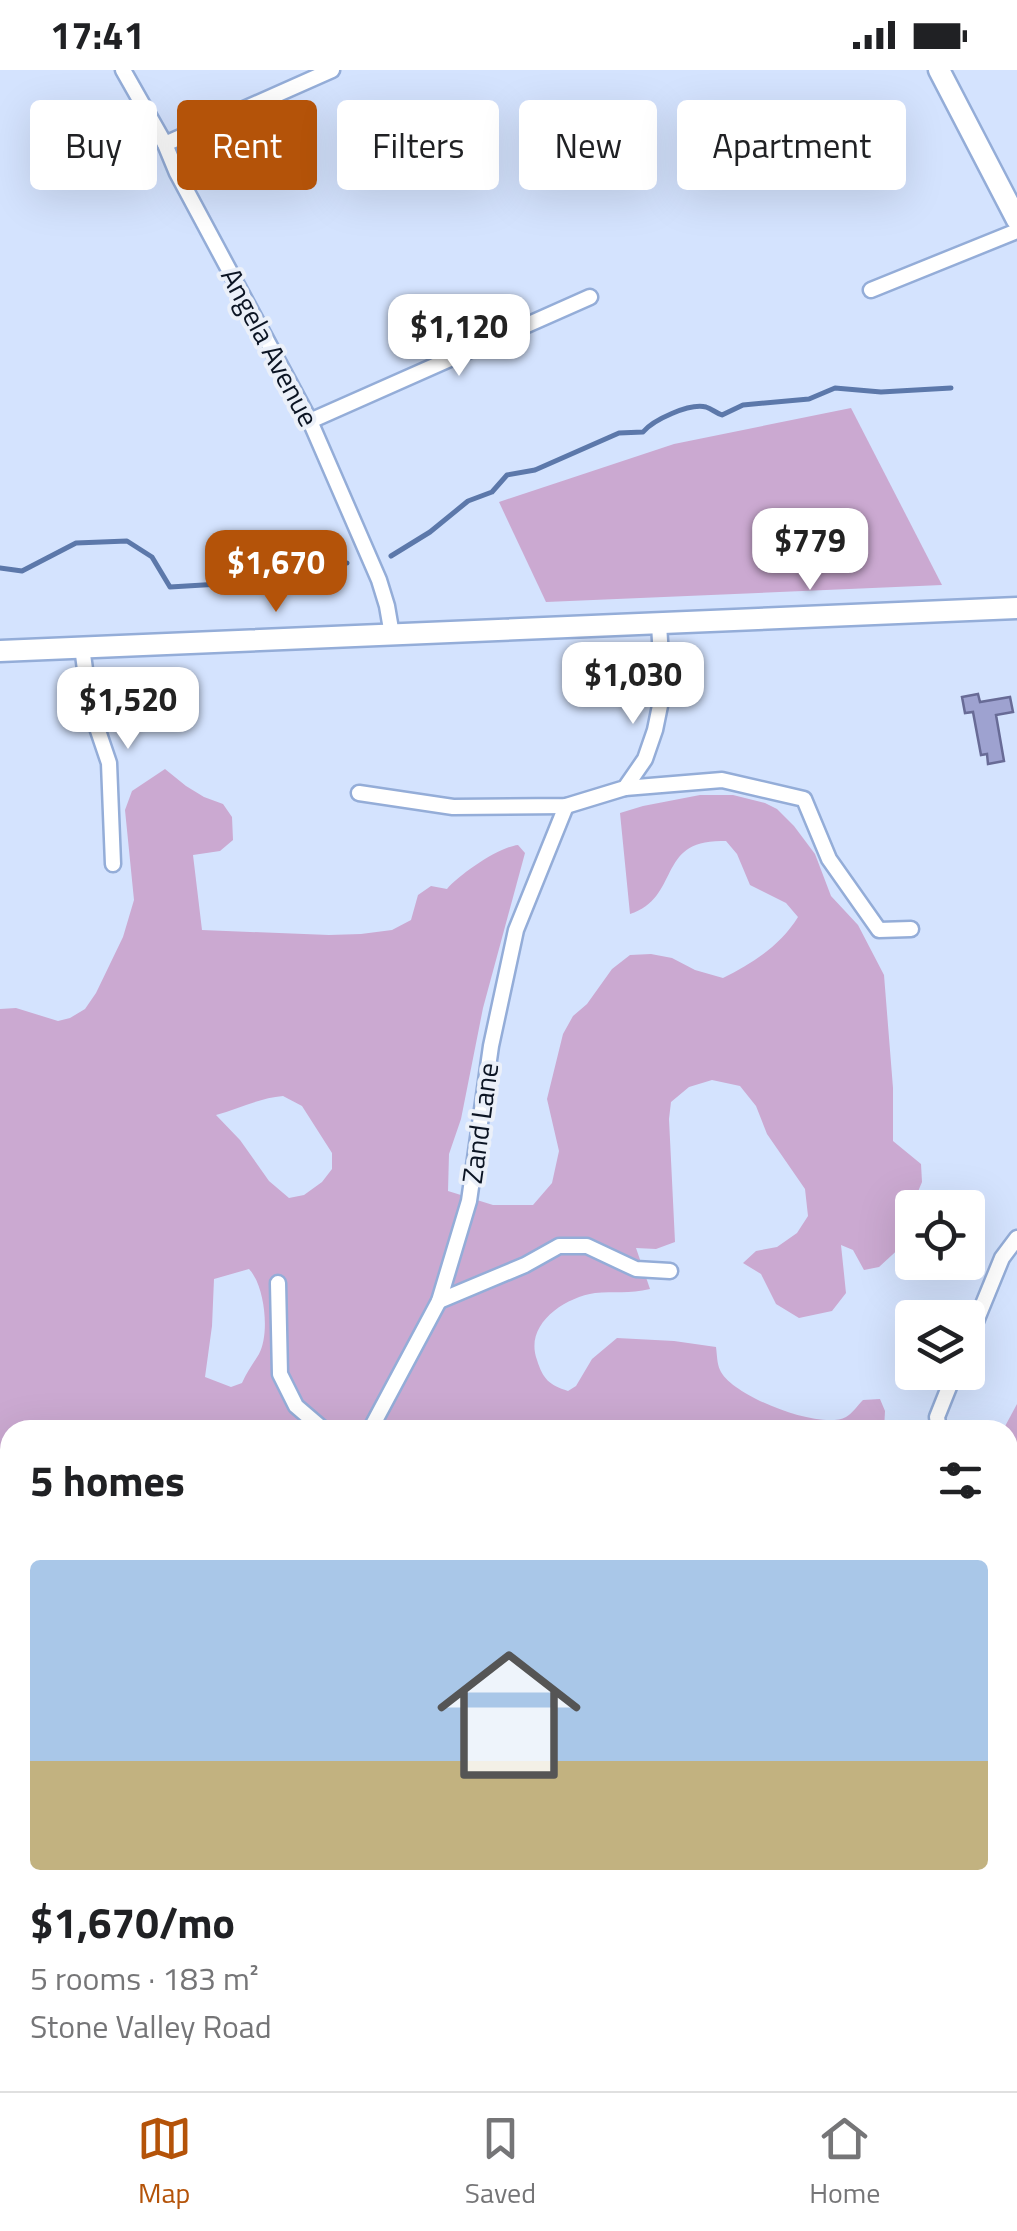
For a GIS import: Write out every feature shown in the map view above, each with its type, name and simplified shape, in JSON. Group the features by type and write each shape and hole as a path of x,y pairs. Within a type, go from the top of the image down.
{"street":[{"name":"Angela Avenue","path":"122,70 310,421 379,580 392,635"},
{"path":"165,144 332,70"},
{"path":"939,70 1017,220"},
{"path":"871,290 1017,231"},
{"path":"310,421 590,298"},
{"path":"0,651 1017,608"},
{"path":"624,788 646,758 656,730 663,691 659,624"},
{"path":"82,647 90,707 108,763 113,864"},
{"path":"359,792 453,808 566,806 624,788 722,780 804,799 829,859 879,930 911,929"},
{"name":"Zand Lane","path":"375,1420 439,1301 469,1201 491,1046 516,930 566,806"},
{"path":"985,1300 1002,1258 1017,1238"},
{"path":"439,1301 525,1265 559,1246 588,1246 636,1269 670,1271"},
{"path":"278,1283 280,1374 296,1406 312,1420"},
{"path":"937,1420 948,1390"}],"shaded area":[{"path":"851,408 942,585 546,602 499,502 674,444"},
{"path":"165,769 204,797 223,804 232,817 233,840 220,851 193,855 202,930 329,935 392,930 411,920 418,895 431,886 447,889 480,862 518,845 525,853 483,1008 461,1119 449,1154 448,1191 493,1205 533,1205 552,1183 559,1151 547,1099 563,1034 612,969 630,955 651,954 723,978 765,953 798,917 786,903 750,885 737,854 726,841 688,849 678,858 657,895 630,914 620,813 700,795 733,795 777,809 815,854 831,896 858,925 884,975 893,1141 921,1164 922,1182 919,1190 895,1190 895,1252 879,1267 864,1270 853,1250 841,1245 846,1293 832,1311 799,1318 776,1304 761,1274 743,1263 756,1251 777,1247 797,1233 808,1216 805,1189 740,1086 712,1080 689,1087 671,1102 675,1242 656,1249 636,1248 650,1289 595,1293 559,1307 541,1325 534,1347 544,1377 568,1391 576,1386 592,1359 617,1338 716,1347 719,1368 741,1390 798,1415 834,1420 0,1420 0,1009 16,1008 58,1021 85,1009 123,937 134,900 125,810 132,791","holes":["283,1096 302,1106 332,1153 332,1169 304,1195 289,1198 269,1181 240,1140 216,1115","249,1269 259,1287 265,1323 259,1354 242,1383 231,1387 205,1377 214,1279"]},
{"path":"880,1399 885,1411 885,1420 834,1420 848,1416 863,1400"},
{"path":"1017,1404 1017,1420 1008,1420"}],"building":[{"path":"978,694 980,702 1010,697 1013,712 996,715 1004,761 988,764 987,754 981,755 973,712 965,713 962,697"}],"waterway":[{"path":"391,556 430,532 468,501 492,492 507,475 535,470 619,433 643,432 681,410 699,406 722,415 743,405 809,399 835,388 881,392 951,388"},
{"path":"0,568 22,571 76,543 127,541 152,557 170,587 253,582 297,570 316,571 333,562 347,563"}]}
